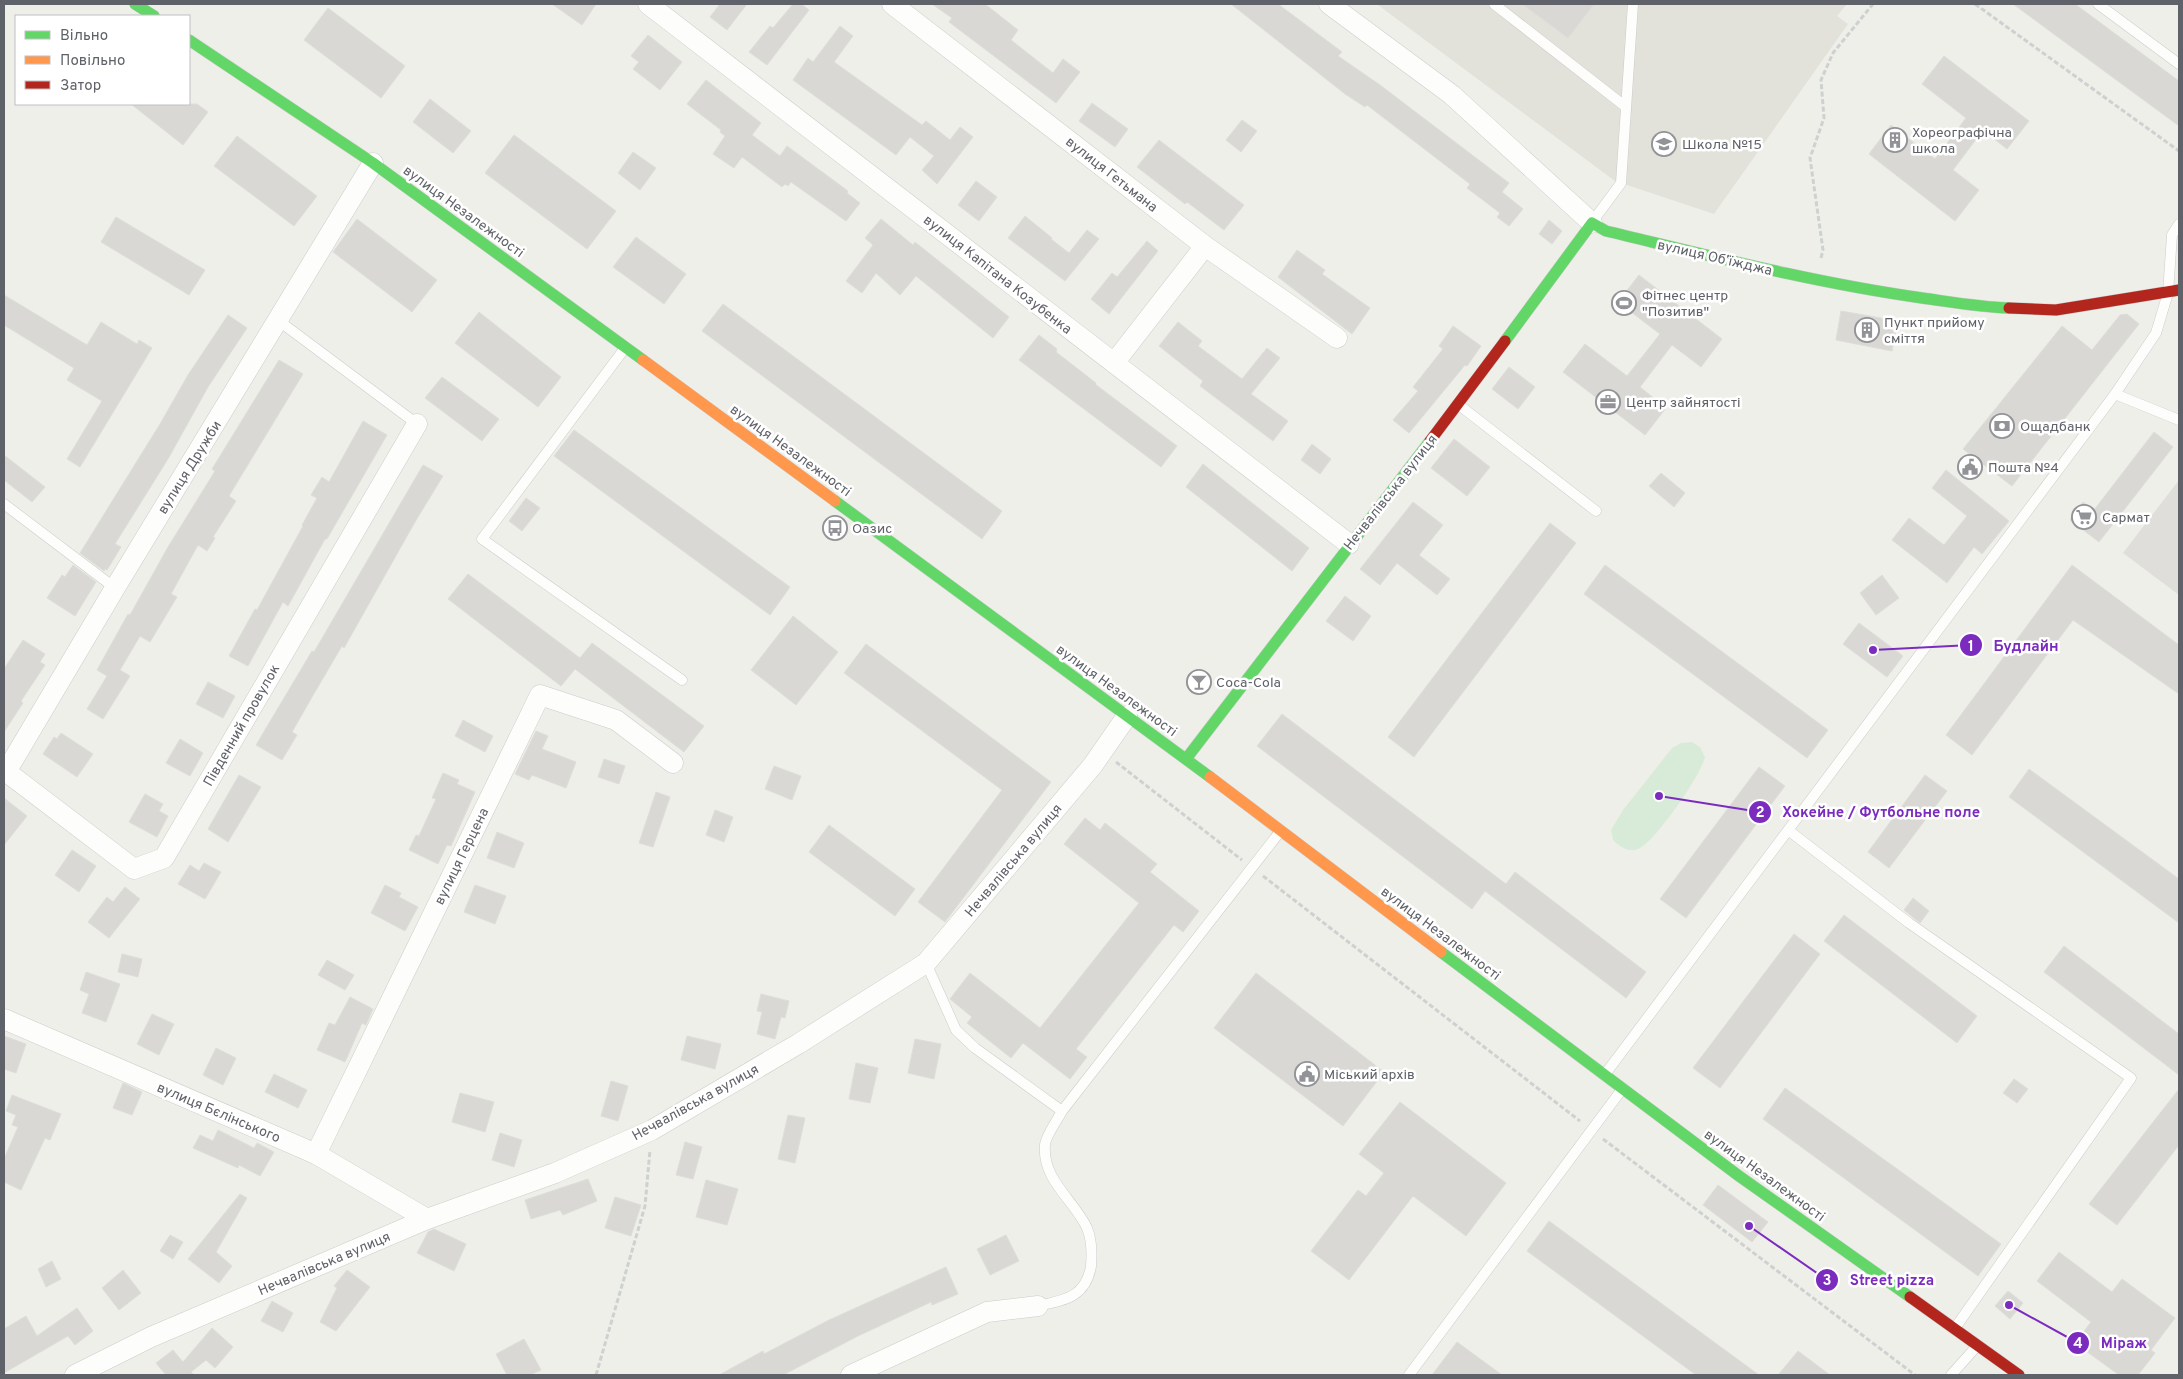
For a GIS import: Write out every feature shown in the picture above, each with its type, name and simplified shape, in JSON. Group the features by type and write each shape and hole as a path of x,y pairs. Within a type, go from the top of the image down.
{"street":[{"path":"135,4 152,15"},
{"name":"вулиця Капітана Козубенка","path":"648,4 1349,544"},
{"name":"вулиця Гетьмана","path":"892,4 1205,246 1337,338"},
{"name":"вулиця Обʼїжджа","path":"1329,4 1452,94 1592,223 1606,231 1814,280 1874,291 1988,307 2056,310 2174,292"},
{"name":"вулиця Незалежності","path":"190,41 373,163 626,347 1186,759 1280,832 1624,1087 1738,1176 2020,1375"},
{"name":"вулиця Дружби","path":"5,771 373,163"},
{"name":"Нечвалівська вулиця","path":"1186,759 1349,544 1458,405 1592,223"},
{"path":"1114,363 1205,246"},
{"name":"Південний провулок","path":"5,771 134,869 164,858 417,424"},
{"name":"вулиця Герцена","path":"316,1154 540,695 616,720 673,763"},
{"name":"Нечвалівська вулиця","path":"75,1375 152,1337 427,1219 555,1173 652,1130 798,1044 926,963 1093,765 1127,716"},
{"name":"вулиця Бєлінського","path":"4,1020 316,1154 427,1219"},
{"path":"864,1373 987,1312 1038,1306"}],"lane":[{"path":"1494,4 1626,107"},
{"path":"1592,223 1620,183 1633,4"},
{"path":"2098,4 2179,64"},
{"path":"1606,1074 2116,394 2156,333 2174,292 2172,235 2179,224"},
{"path":"279,321 417,424"},
{"path":"626,347 482,539 682,680"},
{"path":"2116,394 2179,420"},
{"path":"1458,405 1596,511"},
{"path":"4,504 115,588"},
{"path":"1788,830 1909,923 2131,1078 1954,1329"},
{"path":"1038,1306 1066,1300 1080,1290 1089,1276 1092,1252 1087,1229 1049,1173 1045,1144 1062,1111 1280,832"},
{"path":"926,963 956,1030 975,1048 1062,1111"},
{"path":"1408,1375 1624,1087"},
{"path":"1951,1375 1977,1346"}],"path":[{"path":"1814,280 1823,250 1810,158 1824,118 1821,80 1833,54 1874,4"},
{"path":"1976,4 2179,151"},
{"path":"1102,751 1590,1130 1915,1375"},
{"path":"596,1375 645,1206 652,1130"}],"shaded area":[{"name":"Школа №15","path":"1379,4 1847,4 1837,16 1848,24 1714,214 1615,181"},
{"path":"2179,480 2179,595 2123,553"}],"green space":[{"path":"1692,742 1700,747 1705,757 1696,778 1677,806 1657,833 1640,848 1629,850 1619,845 1613,840 1611,830 1623,810 1672,748 1681,743"}],"building":[{"path":"552,4 596,4 582,25"},
{"path":"720,4 747,4 727,30 710,17"},
{"path":"793,4 801,4 809,10 767,65 749,52 770,26 773,28"},
{"path":"932,4 985,4 1018,30 1011,40 1053,73 1063,59 1080,72 1056,103 949,22 952,18"},
{"path":"1231,4 1278,4 1342,52 1338,56 1380,85 1509,183 1502,192 1523,209 1509,226 1497,217 1500,213 1467,188 1470,184 1367,105 1365,107 1345,94"},
{"path":"1522,4 1594,4 1568,38"},
{"path":"2013,4 2075,4 2179,81 2179,126"},
{"path":"328,8 405,66 381,98 304,40"},
{"path":"840,26 853,36 834,62 922,125 926,121 950,140 960,127 973,137 937,184 922,170 934,156 910,137 896,155 793,80 808,58 813,62"},
{"path":"648,35 682,62 660,90 633,69 639,62 631,56"},
{"name":"Хореографічна школа","path":"1944,56 2029,121 2007,149 1983,130 1953,170 1979,190 1955,221 1869,154 1891,125 1935,159 1966,118 1922,84"},
{"path":"706,80 761,123 752,135 780,156 787,146 848,191 847,193 860,203 846,221 791,182 788,186 785,184 782,187 742,157 734,168 713,154 725,136 720,132 721,130 687,104"},
{"path":"430,99 471,131 453,153 413,122"},
{"path":"1092,103 1128,129 1115,147 1079,121"},
{"path":"197,104 208,112 183,145 132,105"},
{"path":"1242,120 1257,131 1241,152 1226,140"},
{"path":"514,135 616,211 587,249 485,173"},
{"path":"237,136 317,196 294,226 214,166"},
{"path":"1159,140 1244,205 1224,230 1187,202 1185,204 1137,167"},
{"path":"633,152 656,168 640,190 618,173"},
{"path":"976,181 997,197 979,221 958,205"},
{"path":"1025,216 1069,253 1087,230 1099,239 1065,281 1008,238"},
{"path":"116,217 205,270 189,295 101,242"},
{"path":"357,219 437,280 412,312 333,252"},
{"path":"881,219 913,245 915,242 1009,317 993,338 916,276 900,295 876,273 862,293 846,281 873,245 865,238"},
{"path":"1549,220 1562,231 1552,244 1539,234"},
{"path":"636,237 686,274 664,304 613,267"},
{"path":"1147,241 1158,251 1109,314 1091,299 1112,273 1117,277"},
{"path":"1297,250 1325,270 1322,274 1370,308 1352,334 1278,277"},
{"path":"1639,275 1722,339 1701,367 1672,345 1640,387 1666,408 1645,435 1563,372 1585,344 1627,376 1660,334 1618,302"},
{"path":"4,295 87,345 101,322 137,344 139,340 152,348 80,467 67,459 102,401 67,380 74,368 4,325"},
{"path":"723,304 1002,511 982,539 702,331"},
{"name":"Пункт прийому сміття","path":"1841,311 1898,321 1892,351 1836,340"},
{"path":"479,312 561,377 538,407 455,343"},
{"path":"2127,314 2139,324 2012,486 1963,449 2062,326 2092,350 2120,315"},
{"path":"228,315 247,328 208,387 168,459 115,544 121,547 107,570 105,569 104,571 80,553 188,375"},
{"path":"1178,322 1202,341 1198,346 1242,379 1267,348 1280,358 1251,394 1288,421 1273,441 1200,386 1203,381 1159,346"},
{"path":"1453,326 1481,346 1467,366 1465,365 1409,433 1393,420 1418,391 1413,387 1443,349 1439,346"},
{"path":"1039,335 1057,349 1056,352 1095,384 1177,446 1161,467 1019,360"},
{"path":"279,360 303,374 229,496 236,501 213,537 215,538 207,551 198,545 171,594 177,597 150,642 140,636 120,670 130,676 103,719 87,709 107,676 97,670 128,614 130,615 168,547 215,471 212,469"},
{"path":"1509,367 1535,387 1518,409 1492,389"},
{"path":"442,377 499,419 482,441 425,398"},
{"path":"363,421 387,435 327,539 325,539 288,606 283,602 248,666 229,656 255,609 257,610 303,526 317,498 311,495 322,477 329,482"},
{"path":"574,430 790,587 770,615 554,456"},
{"path":"2154,432 2173,447 2099,542 2070,520 2083,502 2094,510"},
{"path":"1454,439 1490,467 1467,496 1431,468"},
{"path":"1312,444 1331,459 1320,474 1301,460"},
{"path":"4,455 45,487 32,502 4,480"},
{"path":"1203,464 1309,548 1292,571 1186,487"},
{"path":"423,465 443,476 344,648 342,646 292,732 297,735 282,760 256,745 312,651 314,652"},
{"path":"1946,470 2009,521 1982,554 1974,547 1947,583 1892,540 1909,518 1944,545 1967,516 1932,488"},
{"path":"1661,473 1685,493 1674,507 1649,486"},
{"path":"526,498 540,508 522,531 509,521"},
{"path":"1413,502 1443,525 1419,555 1450,579 1437,595 1397,563 1380,585 1360,569"},
{"path":"1550,523 1576,543 1414,757 1388,737"},
{"path":"73,565 96,582 75,616 47,598 62,575 65,577"},
{"path":"1605,565 1828,730 1807,758 1584,594"},
{"path":"2072,565 2179,645 2179,694 2073,620 1972,755 1946,735"},
{"path":"468,574 580,658 592,643 704,726 684,752 575,669 561,686 448,599"},
{"path":"1882,575 1899,598 1876,615 1860,593"},
{"path":"1345,596 1371,616 1353,641 1326,621"},
{"path":"793,616 838,652 796,705 751,670"},
{"path":"1859,623 1903,656 1887,677 1843,644"},
{"path":"23,640 45,654 40,662 45,665 21,701 23,703 4,732 4,669"},
{"path":"866,644 1051,782 945,922 918,902 1002,790 844,673"},
{"path":"208,682 235,696 223,718 196,704"},
{"path":"1282,714 1506,884 1515,872 1646,972 1626,998 1485,891 1472,909 1257,746"},
{"path":"463,720 493,736 485,752 455,736"},
{"path":"536,731 548,736 542,749 576,762 566,788 532,775 529,780 515,774"},
{"path":"61,733 93,754 77,777 43,754 54,737 57,739"},
{"path":"180,739 203,753 190,776 166,763"},
{"path":"604,759 625,766 619,784 598,777"},
{"path":"774,766 801,776 792,800 765,789"},
{"path":"1759,767 1785,786 1686,918 1660,899"},
{"path":"2029,769 2179,879 2179,923 2009,797"},
{"path":"443,773 459,780 457,784 475,792 451,846 447,845 438,864 409,850 416,835 419,836 436,799 432,798"},
{"path":"239,775 261,787 228,842 208,829"},
{"path":"1925,775 1947,791 1889,868 1868,852"},
{"path":"656,792 670,797 653,847 639,843"},
{"path":"145,794 163,804 159,811 168,816 157,837 129,822"},
{"path":"4,798 27,816 4,845"},
{"path":"715,810 733,817 724,842 706,835"},
{"path":"1085,818 1100,830 1105,823 1157,864 1150,872 1199,911 1183,932 1174,925 1076,1049 1087,1057 1070,1079 1023,1043 1011,1058 967,1023 972,1017 950,999 970,973 1040,1028 1139,903 1064,844"},
{"path":"829,825 915,889 895,916 809,852"},
{"path":"497,832 524,843 514,868 487,858"},
{"path":"72,850 96,866 79,892 55,875"},
{"path":"204,863 221,872 205,899 178,884 190,865 199,871"},
{"path":"385,885 401,893 399,897 418,907 405,931 371,913"},
{"path":"475,885 506,896 495,924 464,912"},
{"path":"125,887 140,899 109,938 88,922 107,897 113,902"},
{"path":"1913,898 1929,911 1920,923 1904,910"},
{"path":"1844,915 1977,1016 1957,1043 1824,941"},
{"path":"1794,934 1820,954 1720,1088 1693,1068"},
{"path":"2064,946 2179,1034 2179,1075 2044,972"},
{"path":"122,954 142,959 138,977 118,972"},
{"path":"327,960 354,975 345,990 318,975"},
{"path":"86,972 120,984 106,1022 82,1013 89,994 80,990"},
{"path":"1256,973 1384,1072 1343,1126 1214,1028"},
{"path":"761,994 789,1001 785,1018 781,1017 775,1039 757,1034 762,1012 757,1011"},
{"path":"350,997 373,1009 366,1025 362,1023 345,1062 317,1050 329,1023 335,1025"},
{"path":"152,1014 174,1024 159,1055 137,1044"},
{"path":"4,1036 26,1044 16,1073 4,1069"},
{"path":"687,1036 721,1044 715,1069 681,1060"},
{"path":"915,1039 941,1044 934,1079 908,1073"},
{"path":"216,1048 236,1058 223,1085 203,1075"},
{"path":"856,1063 878,1068 870,1103 849,1099"},
{"path":"274,1074 307,1090 298,1108 265,1092"},
{"path":"2014,1079 2028,1089 2017,1103 2003,1093"},
{"path":"611,1081 628,1086 618,1121 601,1116"},
{"path":"123,1083 142,1092 132,1115 113,1108"},
{"path":"1785,1088 2001,1244 1978,1276 1763,1119"},
{"path":"2179,1089 2179,1145 2117,1225 2089,1204"},
{"path":"460,1093 494,1102 485,1132 452,1122"},
{"path":"12,1095 61,1114 50,1140 45,1138 21,1190 4,1182 4,1159 18,1127 12,1125 16,1115 6,1111"},
{"path":"1400,1102 1506,1183 1466,1236 1413,1196 1349,1280 1311,1251 1358,1190 1366,1196 1384,1173 1359,1154"},
{"path":"788,1115 805,1118 795,1163 778,1159"},
{"path":"218,1130 254,1148 257,1143 274,1152 260,1176 239,1165 238,1168 193,1148 200,1135 213,1141"},
{"path":"500,1133 522,1140 514,1167 492,1160"},
{"path":"685,1142 702,1147 693,1179 676,1175"},
{"path":"588,1179 597,1201 563,1215 560,1210 531,1219 525,1200"},
{"path":"706,1180 738,1189 727,1225 696,1217"},
{"path":"1718,1185 1768,1222 1752,1242 1703,1205"},
{"path":"240,1194 247,1198 216,1252 232,1266 219,1283 188,1259"},
{"path":"615,1197 641,1205 631,1236 605,1228"},
{"path":"1549,1221 1759,1375 1696,1375 1527,1251"},
{"path":"434,1229 466,1244 454,1271 417,1253 428,1232"},
{"path":"170,1235 183,1242 173,1259 160,1251"},
{"path":"1006,1235 1019,1261 990,1275 977,1249"},
{"path":"2059,1252 2112,1292 2122,1279 2175,1318 2151,1350 2155,1353 2138,1375 2119,1375 2075,1343 2091,1322 2037,1281"},
{"path":"52,1261 61,1279 46,1287 38,1269"},
{"path":"946,1267 958,1294 932,1305 931,1302 858,1336 783,1375 719,1375 763,1351 764,1354 829,1320"},
{"path":"123,1270 141,1293 119,1310 102,1288"},
{"path":"347,1270 370,1287 336,1331 320,1322 337,1288 334,1286"},
{"path":"2008,1291 2023,1303 2010,1319 1995,1306"},
{"path":"272,1301 293,1313 283,1332 261,1321"},
{"path":"77,1308 93,1331 75,1345 68,1336 4,1373 4,1329 26,1316 37,1336"},
{"path":"212,1328 233,1347 215,1368 206,1360 191,1372 194,1375 166,1375 156,1363 173,1350 183,1362"},
{"path":"524,1339 541,1370 530,1375 507,1375 496,1354"},
{"path":"1457,1342 1502,1375 1432,1375"},
{"path":"1798,1351 1830,1375 1778,1375"}],"traffic: fast":[{"path":"135,4 152,15"},
{"path":"190,41 373,163 643,360"},
{"path":"1505,341 1592,223 1606,231 1842,285 1922,298 2009,308"},
{"path":"1186,759 1430,441"},
{"path":"835,501 1210,777"},
{"path":"1441,952 1739,1176 1910,1297"}],"traffic: slow":[{"path":"643,360 835,501"},
{"path":"1210,777 1441,952"}],"traffic: jam":[{"path":"2009,308 2056,310 2179,290"},
{"path":"1430,441 1505,341"},
{"path":"1910,1297 2019,1375"}],"place":[{"name":"Хореографічна школа","path":"1895,140"},
{"name":"Школа №15","path":"1664,144"},
{"name":"Фітнес центр \"Позитив\"","path":"1624,303"},
{"name":"Пункт прийому сміття","path":"1867,330"},
{"name":"Центр зайнятості","path":"1608,402"},
{"name":"Ощадбанк","path":"2002,426"},
{"name":"Пошта №4","path":"1970,467"},
{"name":"Сармат","path":"2084,517"},
{"name":"Оазис","path":"835,528"},
{"name":"Будлайн","path":"1873,650"},
{"name":"Coca-Cola","path":"1199,682"},
{"name":"Хокейне / Футбольне поле","path":"1659,796"},
{"name":"Міський архів","path":"1307,1074"},
{"name":"Street pizza","path":"1749,1226"},
{"name":"Міраж","path":"2009,1305"}]}
